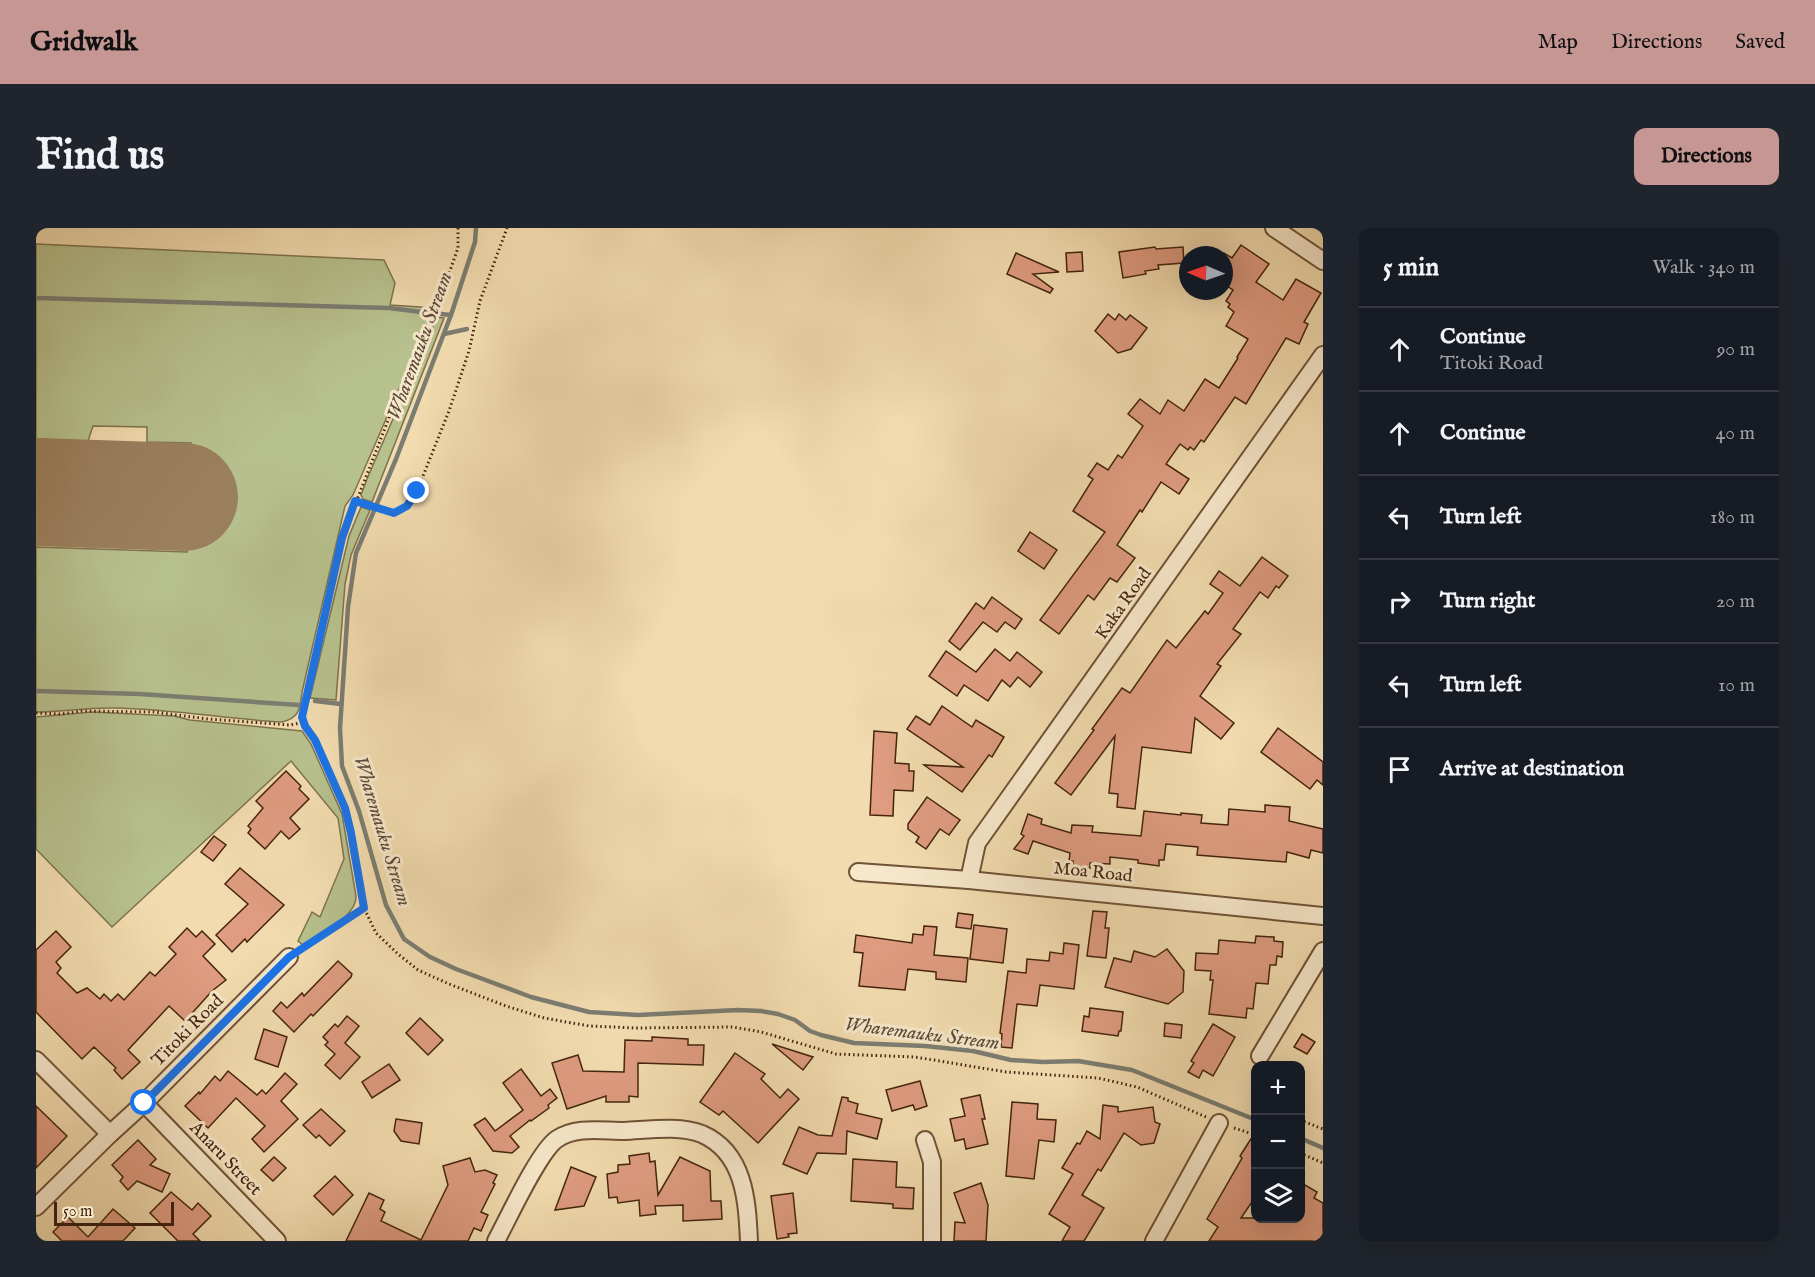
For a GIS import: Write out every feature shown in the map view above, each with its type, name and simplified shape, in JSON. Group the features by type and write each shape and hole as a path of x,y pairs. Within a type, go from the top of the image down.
{"street":[{"path":"1274,228 1323,261"},
{"name":"Kaka Road","path":"969,880 977,843 1323,355"},
{"name":"Moa Road","path":"858,872 969,880 1323,916"},
{"path":"1260,1056 1323,951"},
{"name":"Titoki Road","path":"36,1207 144,1103 289,957"},
{"path":"36,1060 110,1134"},
{"name":"Anaru Street","path":"144,1103 277,1241"},
{"path":"1154,1241 1219,1123"},
{"path":"496,1241 525,1185 555,1140 573,1131 679,1130 702,1134 720,1147 737,1167 747,1197 749,1241"},
{"path":"925,1140 932,1162 932,1241"}],"path":[{"path":"458,228 458,248 431,325 398,395 342,538 302,717 315,740 345,808 364,908 376,933 418,970 506,1006 544,1017 589,1026 733,1027 761,1032 836,1054 915,1057 1006,1072 1098,1078 1137,1087 1219,1123 1251,1133"},
{"path":"355,501 394,513 407,506 417,491 449,411 469,351 480,301 507,228"},
{"path":"36,713 154,712 208,719 290,725 304,722"},
{"path":"289,957 364,908"},
{"path":"1305,1122 1323,1129"},
{"path":"1305,1155 1323,1163"}],"green space":[{"path":"36,244 384,260 395,283 390,305 434,308 353,495 345,506 300,707 292,718 282,722 115,708 36,712 36,547 187,552 191,443 147,442 147,427 93,426 88,441 36,439"},
{"path":"437,317 444,318 372,502 363,499 361,495 367,479"},
{"path":"361,507 370,510 351,555 345,584 336,700 310,698 349,536"},
{"path":"92,712 174,716 190,720 302,731 311,744 342,814 356,896 351,910 338,923 307,944 303,945 298,941 312,912 320,917 344,859 338,818 291,761 112,927 36,849 36,717"}],"building":[{"path":"1241,245 1269,264 1256,282 1283,300 1296,279 1321,293 1304,322 1308,324 1299,344 1286,338 1246,404 1235,397 1204,442 1201,440 1194,450 1190,447 1188,450 1180,444 1166,464 1189,479 1179,494 1161,482 1117,545 1135,558 1117,582 1110,578 1094,600 1088,595 1059,634 1040,620 1105,532 1073,511 1093,479 1088,476 1097,463 1108,470 1118,455 1122,458 1143,426 1128,414 1140,399 1160,414 1168,400 1184,411 1205,379 1219,388 1248,339 1226,326 1234,312 1228,307 1230,304 1226,301 1233,300 1233,257"},
{"path":"1155,247 1156,249 1179,247 1179,263 1158,265 1159,269 1145,271 1146,274 1123,278 1119,252"},
{"path":"1082,252 1083,271 1067,272 1066,253"},
{"path":"1016,253 1059,272 1033,274 1053,289 1050,293 1007,274"},
{"path":"1108,314 1115,320 1119,314 1126,320 1130,315 1147,328 1131,349 1118,353 1095,331"},
{"path":"1030,532 1057,550 1044,569 1018,551"},
{"path":"1262,557 1288,576 1279,588 1276,586 1268,598 1260,592 1233,629 1241,634 1217,664 1221,666 1200,696 1234,723 1221,739 1195,718 1191,753 1142,747 1135,809 1117,807 1118,794 1109,793 1115,736 1071,795 1055,783 1122,688 1130,693 1167,640 1176,648 1205,611 1208,614 1223,593 1210,584 1219,571 1240,586"},
{"path":"992,597 1022,619 1015,629 1005,622 997,632 983,622 960,650 949,641 976,603 984,609"},
{"path":"995,649 1010,661 1017,652 1042,672 1030,687 1018,677 1010,687 1002,680 988,701 964,685 957,696 929,676 946,651 976,672"},
{"path":"942,706 972,727 976,720 1004,737 992,757 989,755 962,792 924,765 963,767 907,729 916,716 930,725"},
{"path":"1278,728 1323,762 1323,785 1317,780 1310,789 1261,752"},
{"path":"874,731 897,733 895,763 909,764 909,771 914,771 913,791 894,790 893,816 870,815"},
{"path":"286,771 301,786 299,789 309,799 290,818 300,829 289,839 281,831 265,849 248,833 251,829 248,826 263,808 256,801"},
{"path":"927,797 960,820 949,835 940,829 926,849 916,842 919,837 908,829 908,824"},
{"path":"1265,805 1290,807 1289,821 1323,829 1323,853 1311,850 1309,858 1287,852 1286,862 1197,855 1198,847 1166,844 1164,860 1159,860 1159,866 1138,863 1138,860 1110,857 1110,864 1090,863 1090,868 1073,867 1073,861 1069,861 1070,853 1033,841 1028,854 1014,849 1024,836 1021,834 1028,814 1042,819 1041,824 1071,833 1072,825 1093,826 1092,832 1141,836 1144,811 1202,815 1201,823 1228,825 1229,809 1265,812"},
{"path":"214,836 226,845 213,861 201,852"},
{"path":"240,868 284,905 247,942 245,939 232,952 216,935 248,904 225,884"},
{"path":"1093,911 1107,912 1105,928 1109,928 1106,958 1087,956"},
{"path":"958,913 973,915 971,929 956,927"},
{"path":"974,925 1007,929 1003,963 970,959"},
{"path":"924,926 937,927 934,955 968,958 966,982 936,979 936,972 908,969 905,990 859,986 863,953 854,952 856,935 912,943 913,934 923,935"},
{"path":"187,928 196,937 202,931 215,944 203,956 226,980 212,991 185,1021 169,1006 128,1050 140,1062 122,1079 114,1070 116,1068 94,1047 82,1059 36,1012 36,950 56,931 71,947 56,962 61,968 57,973 77,993 87,988 100,999 104,994 111,1001 118,994 124,1000 150,972 155,976 176,954 169,947"},
{"path":"1256,936 1274,937 1274,941 1283,942 1282,957 1277,956 1276,965 1270,965 1268,984 1256,983 1253,1009 1247,1008 1246,1018 1209,1014 1213,980 1210,980 1211,971 1195,970 1196,953 1218,954 1219,940 1255,943"},
{"path":"1064,943 1079,945 1074,989 1040,985 1037,1006 1017,1004 1012,1048 1001,1047 1002,1034 1000,1033 1008,971 1026,973 1027,959 1049,961 1050,952 1063,954"},
{"path":"1167,949 1184,971 1183,992 1168,1004 1105,987 1114,958 1131,962 1134,951 1155,957"},
{"path":"338,961 352,974 351,977 294,1032 273,1011 281,1002 287,1008 302,993 304,996"},
{"path":"1090,1008 1123,1012 1121,1031 1118,1036 1082,1031 1084,1016 1089,1017"},
{"path":"347,1016 359,1026 345,1043 360,1057 340,1079 325,1065 335,1054 325,1045 328,1042 323,1037 335,1024 338,1027"},
{"path":"420,1018 443,1040 428,1055 406,1033"},
{"path":"1165,1023 1182,1025 1181,1038 1164,1036"},
{"path":"1213,1024 1235,1037 1213,1076 1203,1070 1199,1078 1188,1072 1194,1063 1191,1061"},
{"path":"264,1029 287,1037 278,1067 255,1059"},
{"path":"1302,1034 1315,1042 1307,1054 1294,1047"},
{"path":"652,1037 688,1039 688,1045 704,1045 703,1065 638,1063 638,1097 629,1096 629,1102 606,1102 606,1096 567,1109 552,1063 578,1055 583,1071 624,1072 625,1040 652,1041"},
{"path":"772,1044 813,1057 803,1070"},
{"path":"735,1053 765,1074 761,1079 780,1098 788,1089 799,1099 758,1143 723,1111 719,1115 700,1102"},
{"path":"389,1064 400,1080 372,1098 362,1082"},
{"path":"521,1069 541,1096 550,1089 557,1098 548,1105 549,1108 510,1136 519,1147 512,1153 493,1151 474,1125 485,1118 495,1131 523,1110 503,1083"},
{"path":"228,1071 257,1095 262,1090 266,1094 285,1073 297,1084 281,1101 298,1119 264,1152 252,1139 265,1126 236,1098 208,1128 185,1106 199,1092 200,1094 215,1076 220,1081"},
{"path":"920,1081 927,1106 915,1110 913,1105 892,1111 886,1090"},
{"path":"980,1095 985,1119 982,1119 988,1144 966,1149 964,1139 955,1141 950,1119 965,1116 961,1099"},
{"path":"842,1097 858,1104 856,1113 882,1119 877,1139 847,1131 846,1154 817,1153 807,1174 783,1164 799,1127 818,1135 832,1136"},
{"path":"1012,1102 1038,1104 1037,1119 1056,1120 1054,1142 1039,1140 1034,1179 1006,1176"},
{"path":"1103,1105 1118,1107 1118,1112 1153,1107 1155,1122 1160,1124 1154,1143 1141,1145 1124,1133 1101,1171 1098,1169 1082,1195 1104,1208 1084,1241 1062,1241 1070,1227 1049,1214 1073,1174 1062,1168 1087,1131 1100,1139"},
{"path":"36,1106 67,1136 36,1168"},
{"path":"321,1109 345,1131 330,1146 319,1135 316,1138 303,1125"},
{"path":"396,1119 422,1123 419,1144 401,1141 394,1131"},
{"path":"1251,1139 1251,1203 1241,1218 1251,1218 1251,1223 1305,1223 1305,1185 1317,1192 1314,1198 1323,1203 1323,1241 1209,1241 1218,1227 1207,1219 1242,1158 1240,1156"},
{"path":"138,1140 156,1159 150,1165 170,1174 162,1192 137,1181 128,1190 120,1181 123,1177 112,1165"},
{"path":"649,1153 650,1162 655,1161 658,1195 680,1157 710,1171 711,1201 721,1201 722,1219 683,1221 683,1205 655,1206 656,1214 640,1216 639,1200 618,1203 617,1197 609,1198 607,1174 618,1172 618,1165 630,1164 629,1156"},
{"path":"274,1157 286,1168 273,1181 261,1170"},
{"path":"470,1158 475,1172 485,1170 497,1175 481,1212 488,1215 481,1231 474,1228 468,1241 346,1241 369,1193 384,1200 380,1209 385,1212 381,1221 421,1240 448,1185 443,1166"},
{"path":"853,1159 897,1162 896,1187 914,1188 913,1209 893,1208 893,1204 851,1201"},
{"path":"571,1167 596,1177 584,1206 555,1210"},
{"path":"335,1176 353,1195 333,1215 314,1196"},
{"path":"981,1183 988,1205 986,1241 954,1241 955,1222 965,1223 954,1193"},
{"path":"171,1192 192,1210 198,1203 211,1216 193,1234 200,1241 178,1241 150,1213"},
{"path":"793,1193 797,1233 777,1239 771,1196"},
{"path":"113,1209 135,1228 123,1241 62,1241 53,1232 68,1217 88,1237"}],"waterway":[{"name":"Wharemauku Stream","path":"476,228 475,242 451,315 396,459 356,553 348,607 340,728 342,766 359,811 386,905 404,939 430,957 456,969 531,997 589,1012 638,1015 761,1011 795,1020 810,1031 821,1035 854,1043 973,1051 1011,1060 1078,1061 1132,1070 1251,1118"},
{"path":"36,298 389,308 429,313"},
{"path":"441,314 451,315"},
{"path":"444,334 467,329"},
{"path":"36,691 140,694 299,705"},
{"path":"315,701 341,704"},
{"name":"Wharemauku Stream","path":"1305,1140 1323,1148"}],"runway":[{"path":"36,492 184,497"}],"route":[{"path":"144,1103 289,957 364,908 345,808 315,740 305,726 302,717 332,578 342,538 355,501 394,513 407,506 417,491"}]}
